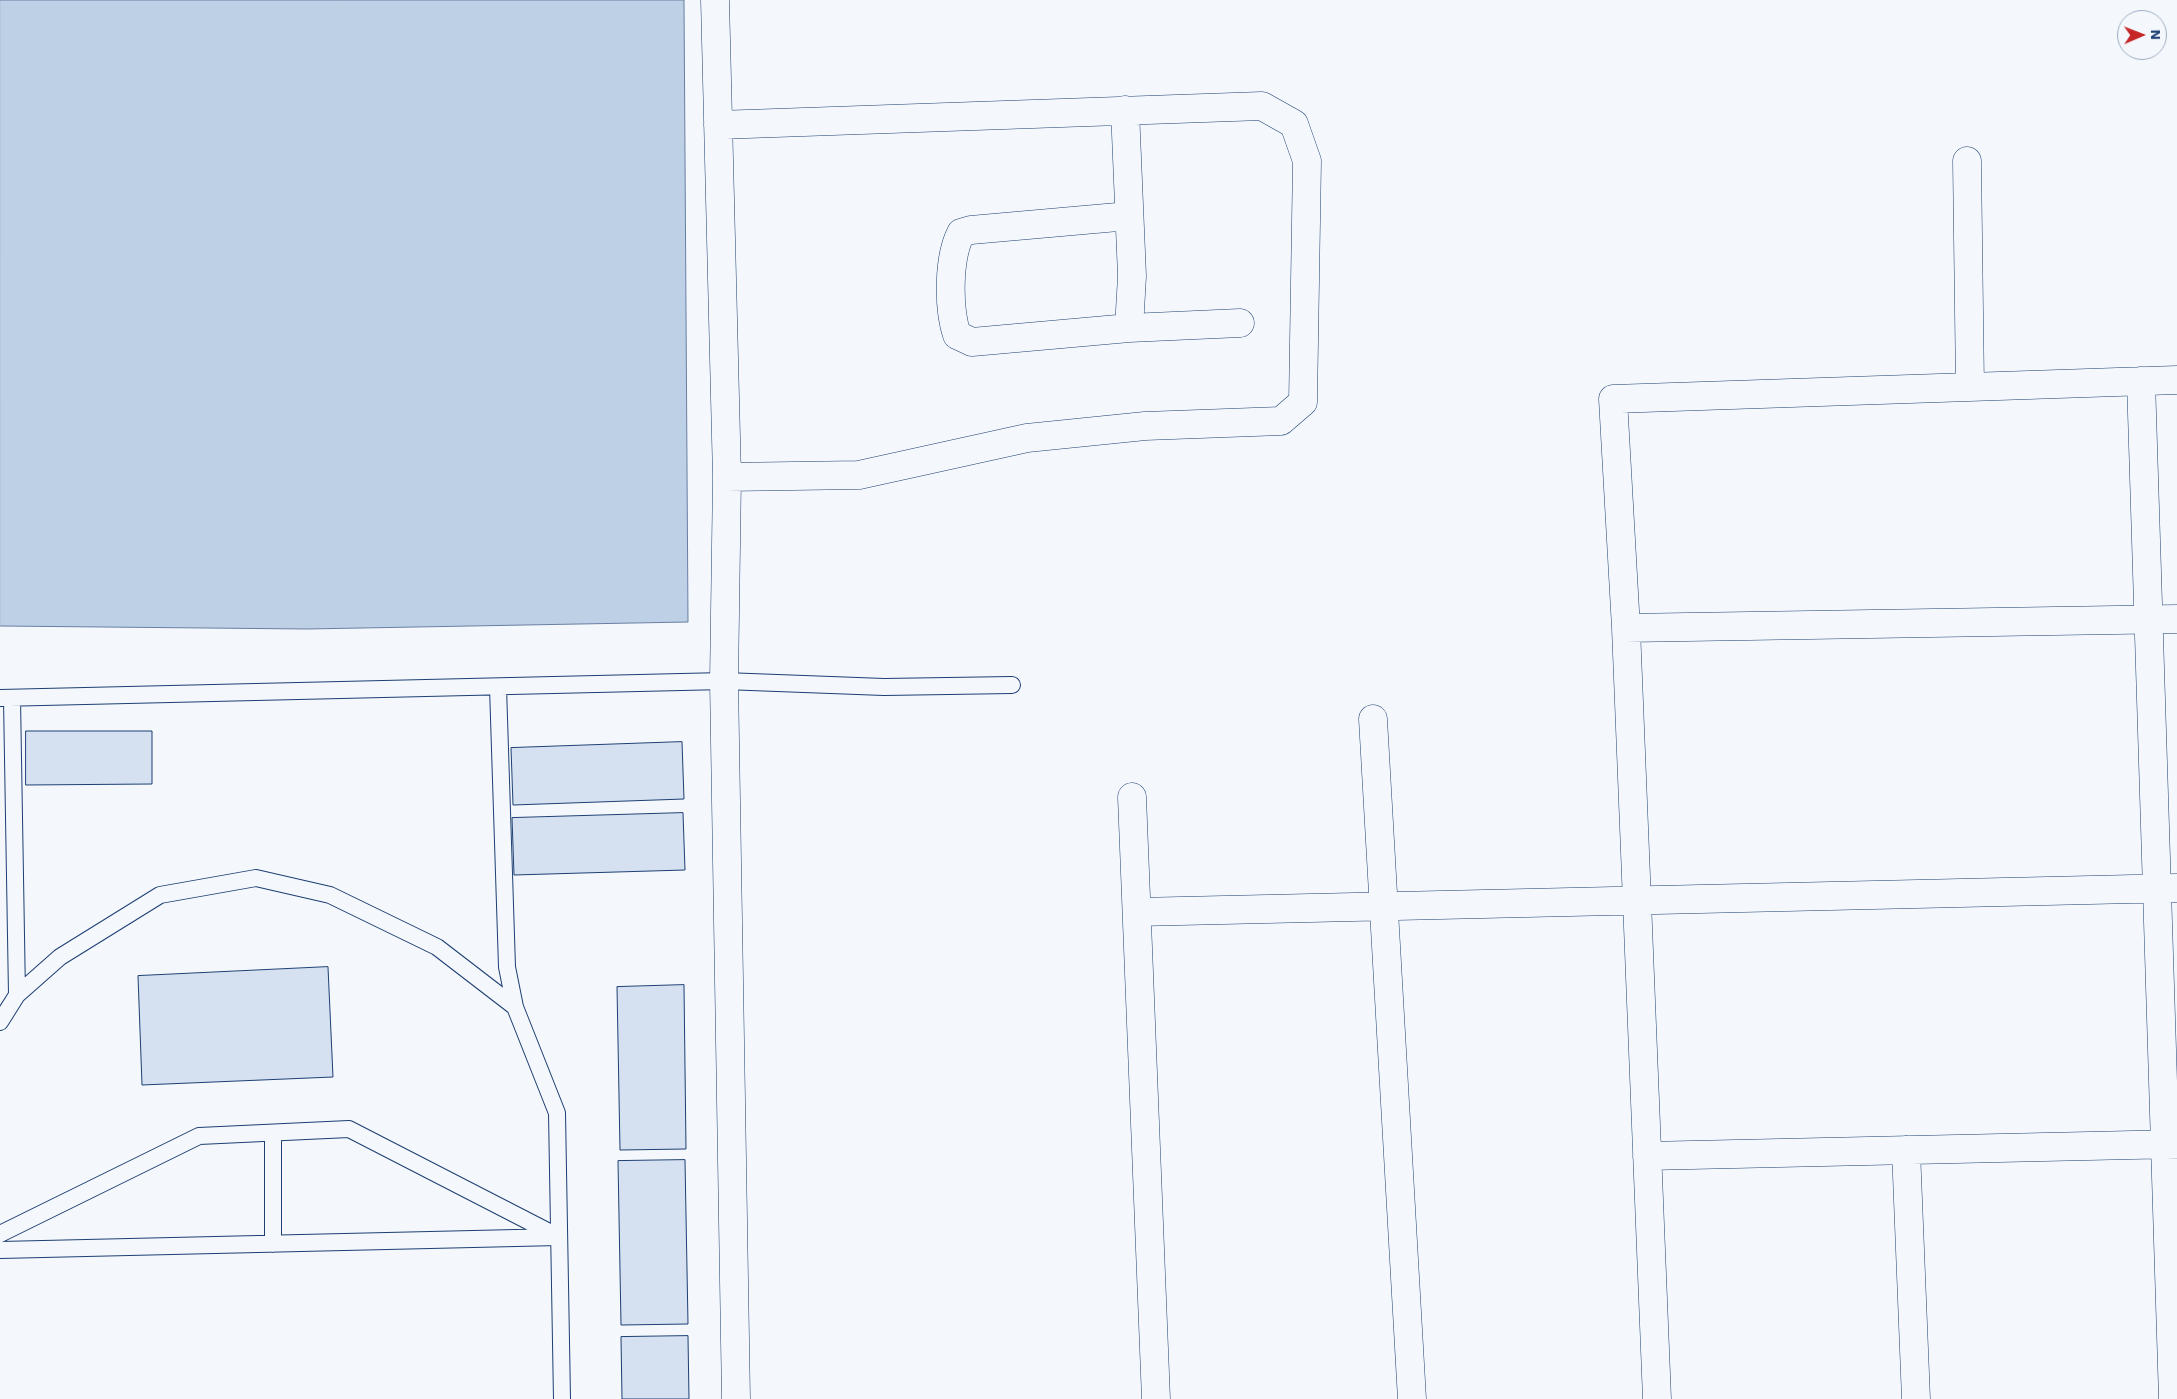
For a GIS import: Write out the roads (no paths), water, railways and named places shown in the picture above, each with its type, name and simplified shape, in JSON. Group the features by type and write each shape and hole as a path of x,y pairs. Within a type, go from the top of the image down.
{"street":[{"path":"715,0 727,477 724,681 736,1399"},
{"path":"718,125 1262,106 1294,124 1306,161 1303,402 1281,421 1145,426 1027,438 859,475 727,477"},
{"path":"1124,110 1132,276 1129,328"},
{"path":"1967,161 1970,387"},
{"path":"1129,216 971,230 961,233 957,241 953,264 952,318 957,335 972,342 1129,328 1240,323"},
{"path":"1657,1399 1626,628 1613,399 2177,380"},
{"path":"2141,381 2149,619 2167,889 2173,1399"},
{"path":"1626,628 2177,619"},
{"path":"1373,719 1412,1399"},
{"path":"1132,797 1156,1399"},
{"path":"1137,912 2167,889"},
{"path":"1647,1156 2171,1144"},
{"path":"1906,1150 1916,1399"}],"lane":[{"path":"17,995 6,698 724,681 884,687 1012,685"},
{"path":"498,687 507,967 515,1007 557,1113 562,1399"},
{"path":"0,1022 17,995 60,957 160,895 256,878 330,895 437,947 515,1007"},
{"path":"0,1234 199,1136 350,1129 559,1237"},
{"path":"273,1133 273,1244"},
{"path":"0,1250 559,1237"}],"water":[{"path":"0,0 684,0 688,622 307,629 0,626"}]}
